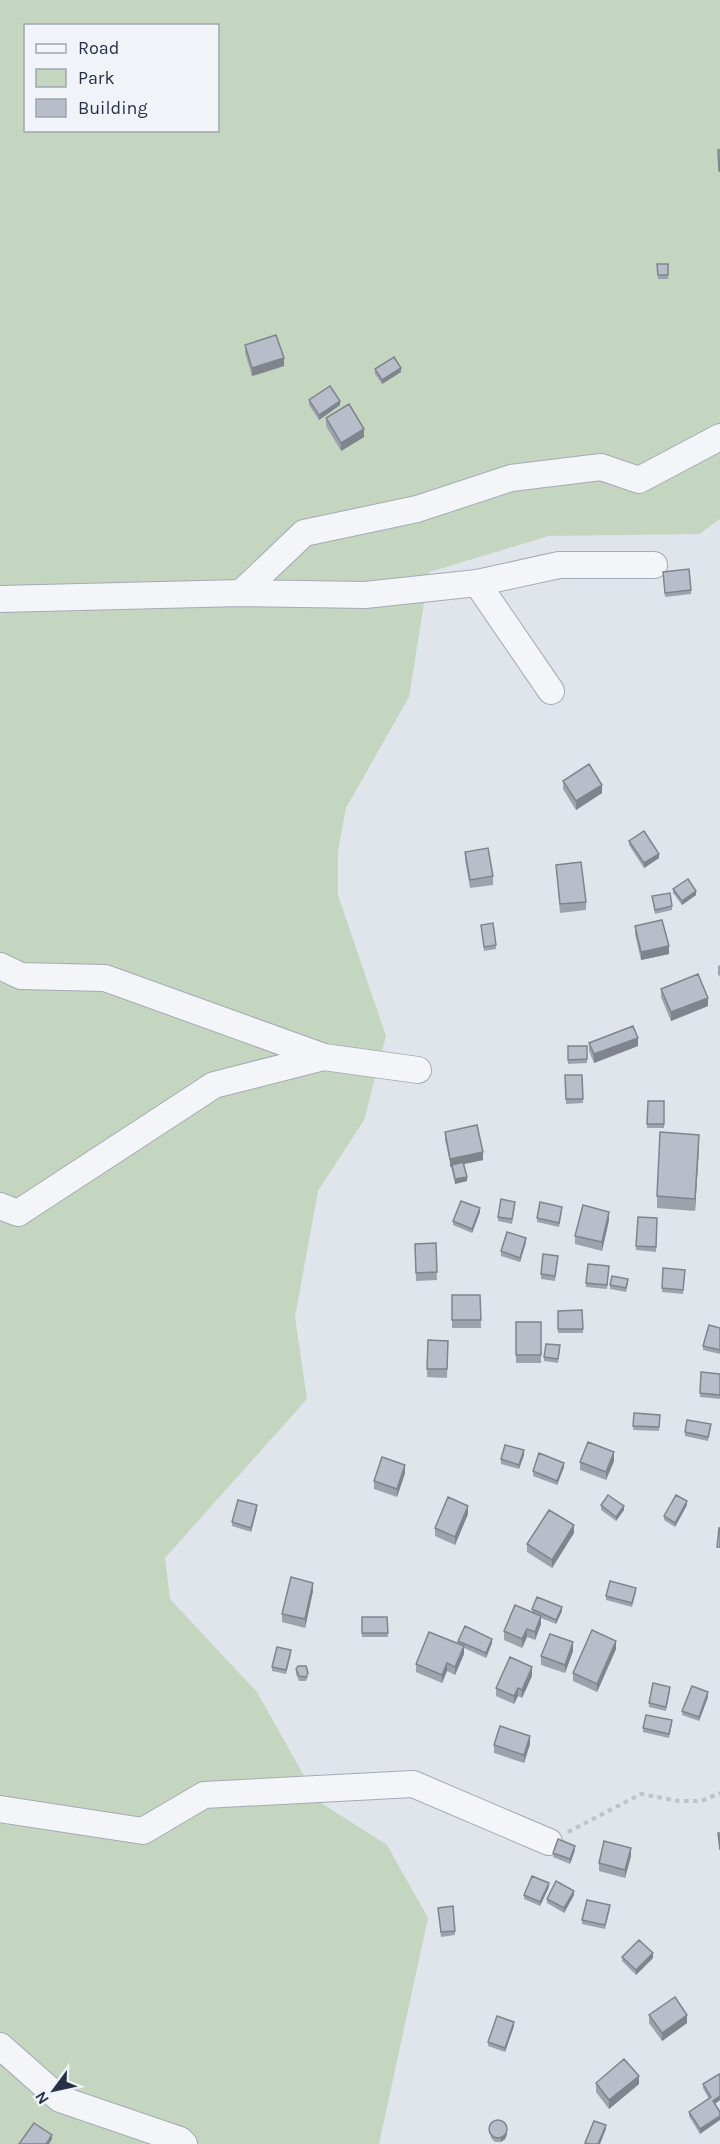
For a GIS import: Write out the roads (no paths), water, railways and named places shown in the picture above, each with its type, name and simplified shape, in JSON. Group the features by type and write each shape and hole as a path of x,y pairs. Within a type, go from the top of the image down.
{"street":[{"path":"241,593 304,533 417,509 511,478 601,467 639,480 720,437"},
{"path":"0,599 241,593 365,595 477,583 558,565 654,565"},
{"path":"477,583 551,691"},
{"path":"0,966 21,976 105,978 324,1057 418,1070"},
{"path":"0,1206 18,1212 214,1085 324,1057"},
{"path":"0,1809 143,1831 204,1795 413,1784 549,1842"},
{"path":"0,2046 60,2099 180,2140 184,2144"}]}
